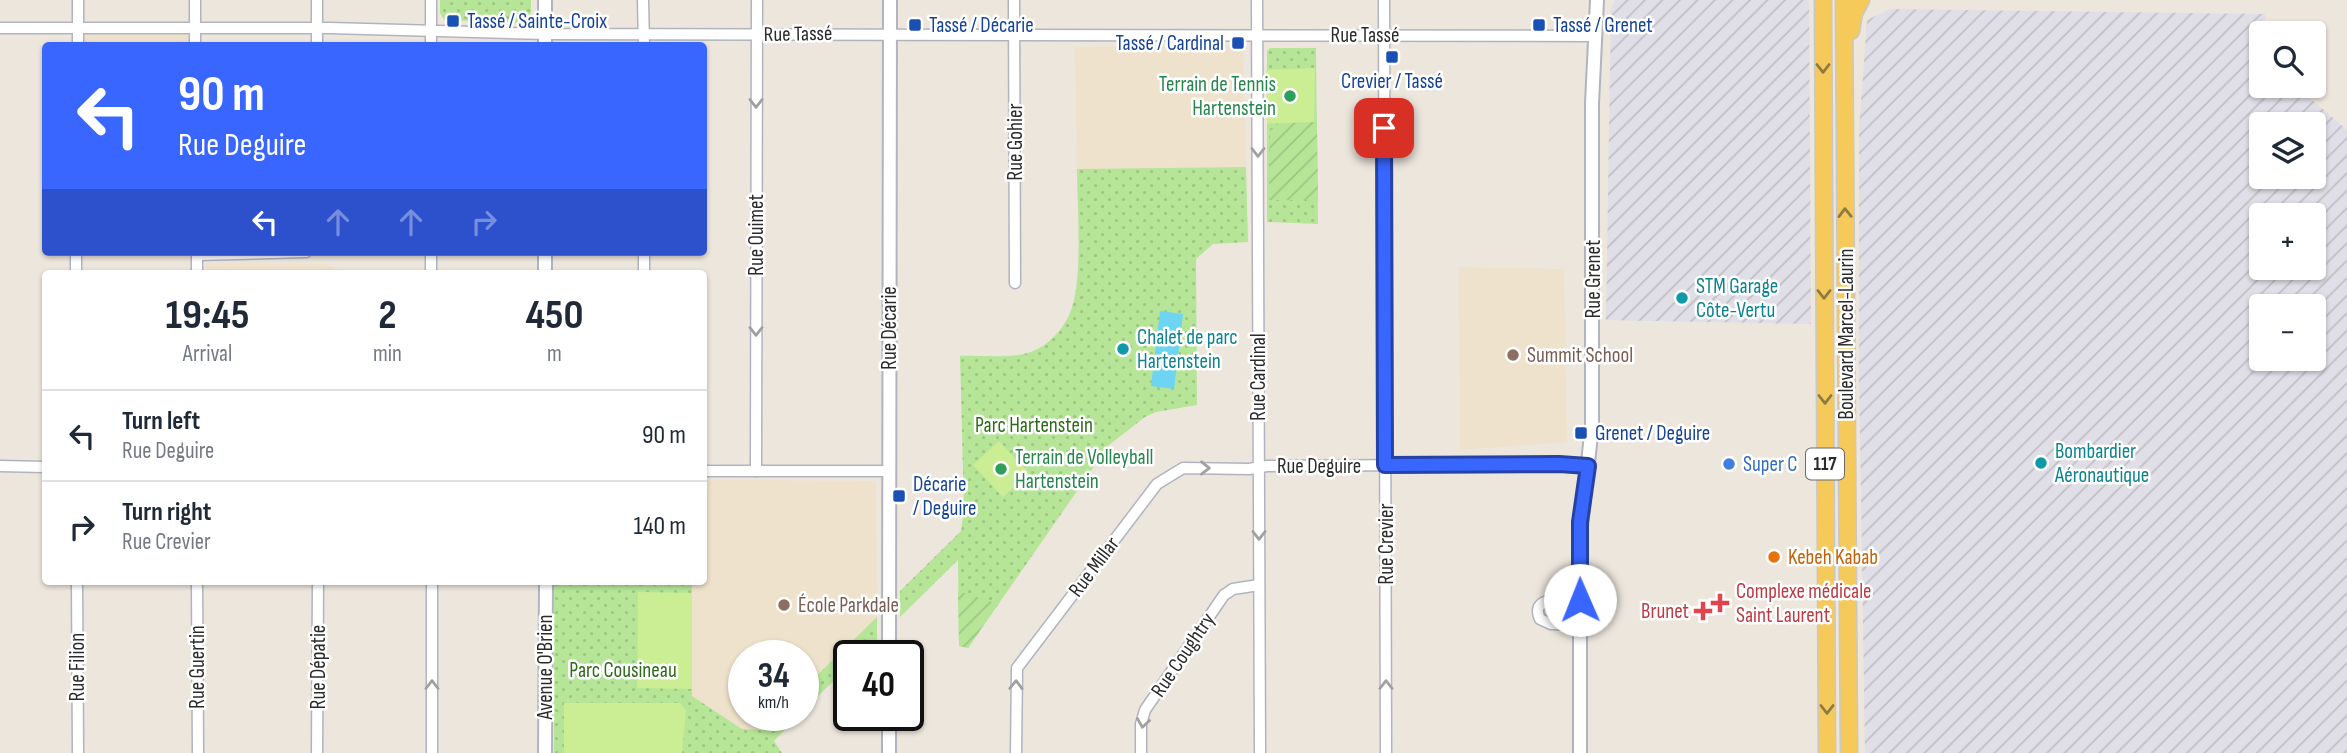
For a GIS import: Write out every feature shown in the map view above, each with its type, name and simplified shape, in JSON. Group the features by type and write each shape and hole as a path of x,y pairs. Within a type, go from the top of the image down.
{"main road":[{"name":"Boulevard Marcel-Laurin","path":"1823,0 1827,753"},
{"name":"Boulevard Marcel-Laurin","path":"1844,0 1849,753"},
{"path":"1845,61 1854,13 1861,0"},
{"path":"1824,331 1846,331"}],"street":[{"path":"78,0 78,42"},
{"path":"195,0 195,42"},
{"path":"317,0 317,42"},
{"path":"431,0 431,42"},
{"path":"545,0 545,40"},
{"path":"643,0 644,40"},
{"name":"Rue Ouimet","path":"756,471 757,0"},
{"name":"Rue Décarie","path":"889,640 890,0"},
{"name":"Rue Gohier","path":"1014,0 1015,284"},
{"name":"Rue Cardinal","path":"1257,0 1260,753"},
{"name":"Rue Crevier","path":"1384,0 1386,753"},
{"name":"Rue Grenet","path":"1580,753 1580,522 1593,417 1592,103 1597,0"},
{"name":"Rue Tassé","path":"0,28 431,30 545,40 890,34 1595,36"},
{"path":"0,466 42,467"},
{"name":"Rue Deguire","path":"1260,467 1588,466"},
{"name":"Rue Millar","path":"1016,753 1017,668 1157,484 1184,468 1260,467"},
{"path":"707,471 888,471"},
{"name":"Rue Filion","path":"77,585 78,753"},
{"name":"Rue Guertin","path":"197,585 198,753"},
{"name":"Rue Dépatie","path":"317,753 318,585"},
{"path":"432,585 432,753"},
{"name":"Avenue O'Brien","path":"545,753 546,585"},
{"name":"Rue Coughtry","path":"1141,753 1141,724 1145,710 1224,595 1233,589 1259,585"},
{"path":"1580,600 1545,601 1539,605 1537,612 1540,620 1546,623 1580,625"},
{"path":"888,731 888,753"}],"shaded area":[{"name":"STM Garage Côte-Vertu","path":"1615,0 1809,2 1811,324 1606,320 1611,7"},
{"path":"1890,9 2265,14 2265,21 2249,21 2249,98 2310,98 2347,130 2347,753 1865,753 1859,373 1859,129 1867,20"},
{"path":"79,28 195,28 194,42 79,42"},
{"path":"1241,45 1246,167 1077,169 1075,47"},
{"path":"206,263 326,264 339,270 206,270"},
{"name":"Summit School","path":"1459,267 1564,269 1567,442 1460,450"},
{"name":"École Parkdale","path":"707,480 876,481 877,617 853,640 833,640 833,660 819,673 819,640 728,640 728,720 692,696 692,585 707,585"}],"green space":[{"path":"440,0 531,0 531,19 524,23 444,20 440,13"},
{"path":"1270,48 1316,48 1318,224 1267,222 1267,51"},
{"name":"Terrain de Tennis Hartenstein","path":"1315,68 1314,122 1267,124 1266,70"},
{"path":"1317,122 1318,200 1269,200 1270,128 1276,128 1276,123"},
{"name":"Parc Hartenstein","path":"1246,167 1248,242 1213,244 1196,259 1197,405 1156,412 1145,417 1109,445 968,648 959,646 958,560 900,617 900,591 961,531 964,509 960,356 1005,356 1031,352 1053,337 1069,315 1077,285 1077,169"},
{"name":"Terrain de Volleyball Hartenstein","path":"999,441 1029,473 1003,497 973,465"},
{"name":"Parc Cousineau","path":"554,585 692,585 692,696 728,720 728,731 784,731 774,741 782,753 554,753"},
{"path":"958,591 998,604 968,648 959,646"},
{"path":"638,592 692,593 692,689 637,688"},
{"path":"877,617 877,640 853,640"},
{"path":"833,660 833,682 819,695 819,673"},
{"path":"564,703 680,703 686,710 682,753 564,753"}],"water":[{"path":"1160,311 1183,314 1174,389 1151,386"}],"place":[{"name":"Tassé / Sainte-Croix","path":"453,21"},
{"name":"Tassé / Décarie","path":"915,25"},
{"name":"Tassé / Grenet","path":"1539,25"},
{"name":"Tassé / Cardinal","path":"1238,43"},
{"name":"Crevier / Tassé","path":"1392,57"},
{"name":"Terrain de Tennis Hartenstein","path":"1290,96"},
{"name":"STM Garage Côte-Vertu","path":"1682,298"},
{"name":"Chalet de parc Hartenstein","path":"1123,349"},
{"name":"Summit School","path":"1513,355"},
{"name":"Grenet / Deguire","path":"1581,433"},
{"name":"Bombardier Aéronautique","path":"2041,463"},
{"name":"Super C","path":"1729,464"},
{"name":"Terrain de Volleyball Hartenstein","path":"1001,469"},
{"name":"Décarie / Deguire","path":"899,496"},
{"name":"Kebeh Kabab","path":"1774,557"},
{"name":"Complexe médicale Saint Laurent","path":"1720,603"},
{"name":"École Parkdale","path":"784,605"},
{"name":"Brunet","path":"1703,611"}],"route":[{"path":"1384,128 1385,465 1588,466 1580,522 1580,600"}]}
